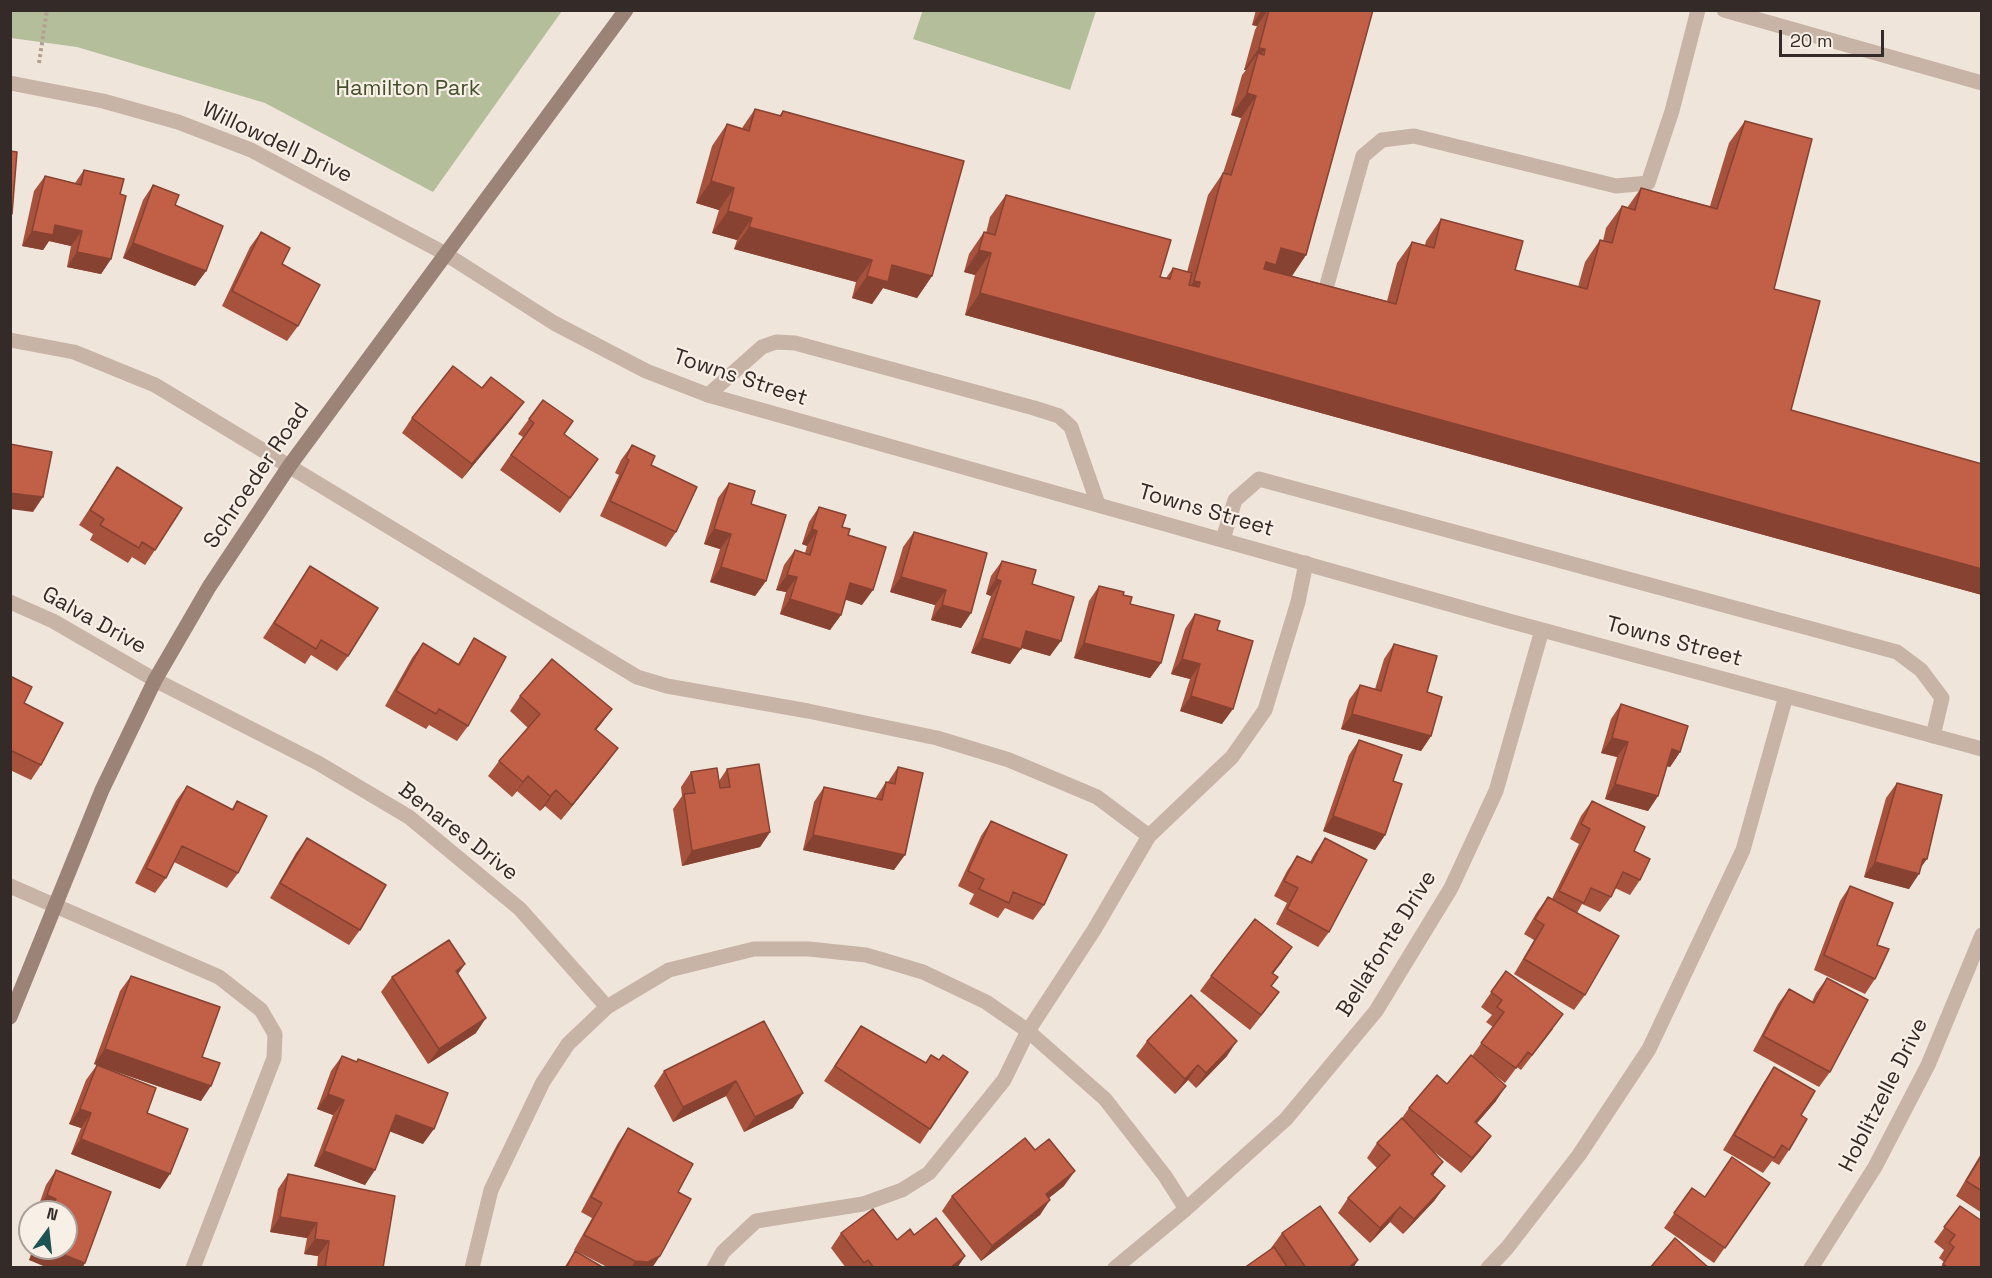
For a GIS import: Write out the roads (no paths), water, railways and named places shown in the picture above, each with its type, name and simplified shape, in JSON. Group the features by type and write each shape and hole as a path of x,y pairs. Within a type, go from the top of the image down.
{"street":[{"name":"Schroeder Road","path":"10,1017 102,790 155,680 209,588 290,465 444,253 626,10"},
{"path":"1325,292 1363,156 1382,140 1414,136 1616,186 1648,183 1672,111 1698,10"},
{"path":"1724,10 1982,83"},
{"name":"Willowdell Drive","path":"10,83 114,104 178,122 251,150 444,253"},
{"name":"Towns Street","path":"444,253 554,323 646,371 708,395 1542,630 1982,749"},
{"path":"10,340 74,352 155,385 638,677 667,686 808,711 937,738 1009,760 1097,797 1149,836"},
{"path":"708,395 762,347 776,342 795,343 1011,402 1059,416 1071,427 1098,504"},
{"path":"1223,539 1235,500 1259,479 1897,652 1921,670 1942,698 1933,736"},
{"path":"714,1268 723,1252 756,1221 863,1204 902,1190 929,1173 1004,1080 1028,1031 1094,930 1149,836 1233,757 1265,710 1298,602 1306,563"},
{"name":"Galva Drive","path":"10,602 53,621 155,680"},
{"name":"Bellafonte Drive","path":"1116,1268 1286,1119 1382,1002 1451,888 1496,791 1542,630"},
{"name":"Benares Drive","path":"155,680 318,763 409,817 520,909 607,1007"},
{"path":"1488,1268 1508,1248 1579,1155 1649,1048 1743,850 1786,696"},
{"path":"10,886 219,977 261,1010 275,1034 274,1058 193,1268"},
{"name":"Hoblitzelle Drive","path":"1811,1268 1875,1167 1928,1065 1982,935"},
{"path":"472,1268 491,1190 543,1082 568,1044 607,1007 669,970 754,949 809,949 866,955 923,972 986,1002 1028,1031 1105,1099 1165,1176 1186,1209"}],"park label":[{"name":"Hamilton Park","path":"408,89"}]}
